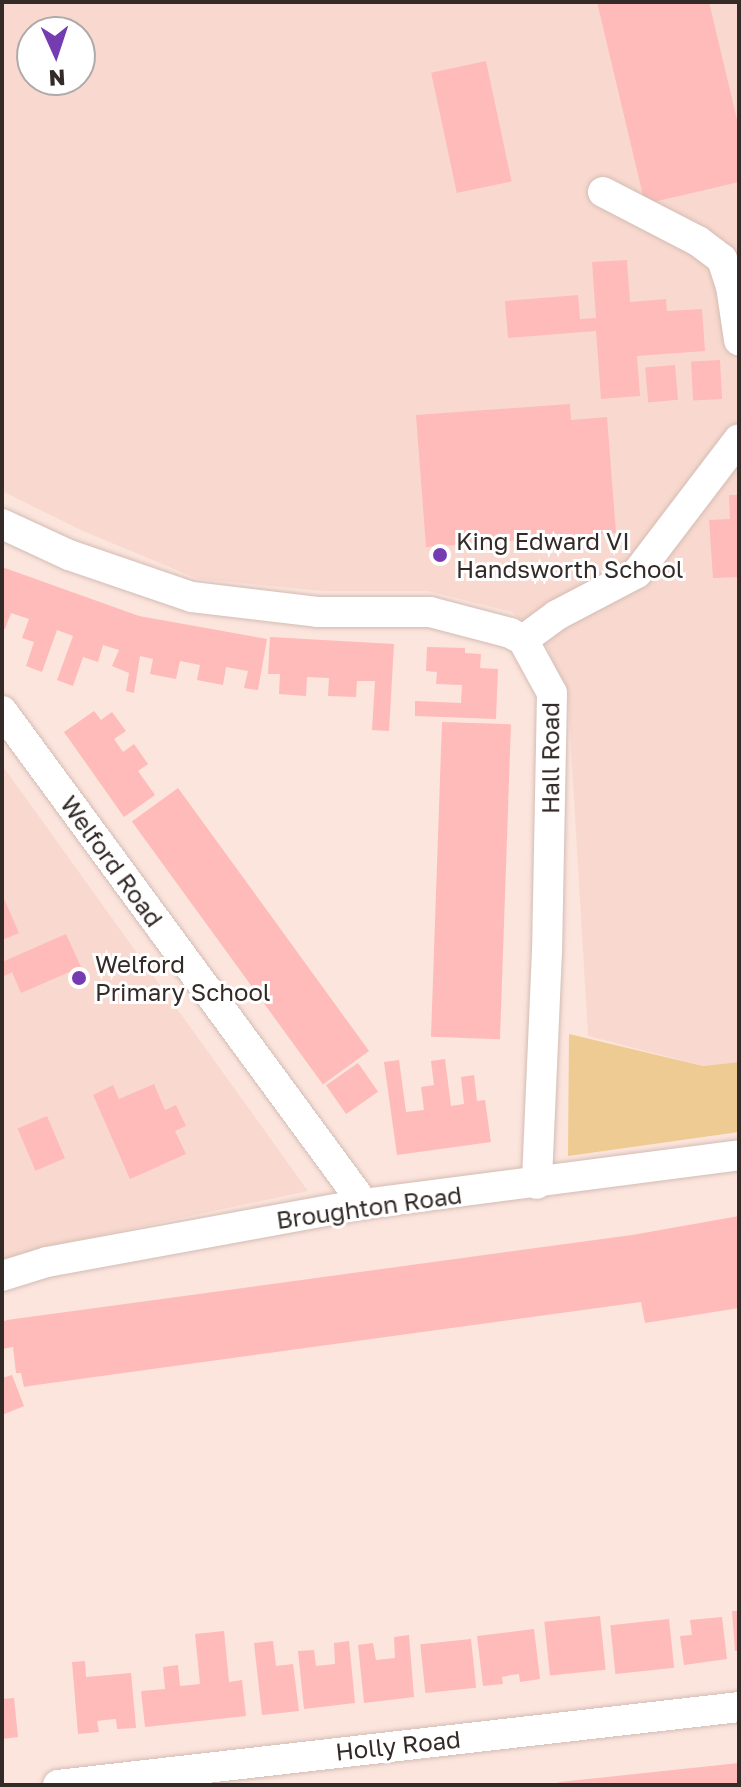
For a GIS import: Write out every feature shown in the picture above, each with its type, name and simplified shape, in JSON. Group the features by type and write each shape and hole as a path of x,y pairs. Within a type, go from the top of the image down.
{"street":[{"path":"603,192 698,241 722,259 731,286 739,340"},
{"path":"2,524 69,555 192,597 317,612 430,612 510,633 523,640 557,615 637,573 739,439"},
{"name":"Hall Road","path":"523,640 552,693 547,951 537,1184"},
{"name":"Welford Road","path":"2,711 364,1204"},
{"name":"Broughton Road","path":"2,1276 47,1262 364,1204 537,1184 739,1155"},
{"name":"Holly Road","path":"58,1785 739,1707"}],"shaded area":[{"name":"King Edward VI Handsworth School","path":"2,2 739,2 739,1062 703,1066 588,1036 568,697 546,645 512,612 428,591 323,591 198,579 83,531 2,491"},
{"name":"Welford Primary School","path":"2,765 308,1191 69,1242 2,1263"},
{"path":"569,1034 703,1066 739,1062 739,1132 568,1156"}],"building":[{"path":"597,2 709,2 739,128 739,182 645,204"},
{"path":"486,61 512,181 457,193 431,73"},
{"path":"627,260 630,302 666,299 667,311 702,309 705,351 637,356 640,396 601,399 596,331 508,338 505,301 578,295 580,319 596,318 592,262"},
{"path":"720,360 722,399 693,400 691,362"},
{"path":"675,365 678,400 648,402 645,368"},
{"path":"570,404 571,420 607,417 616,533 426,547 416,415"},
{"path":"729,495 739,495 739,577 713,578 709,520 730,519"},
{"path":"2,567 139,616 267,639 258,690 244,688 248,671 226,667 223,685 197,680 200,665 180,661 176,679 150,674 153,659 140,656 134,693 126,691 129,673 112,666 119,650 103,645 98,662 83,657 73,686 57,680 73,636 57,630 42,672 26,666 34,642 22,638 29,619 11,613 5,629 2,628"},
{"path":"270,637 394,644 389,731 372,730 375,681 357,681 356,697 328,696 329,678 307,677 306,696 279,694 280,674 268,674"},
{"path":"427,647 465,648 465,653 481,654 480,668 498,669 496,719 415,716 415,701 461,703 462,685 436,684 437,672 426,671"},
{"path":"94,711 101,720 112,712 126,731 114,739 123,752 134,744 148,764 138,771 155,795 124,817 64,732"},
{"path":"442,722 511,724 500,1039 431,1037"},
{"path":"178,788 369,1051 323,1084 132,822"},
{"path":"2,894 19,933 2,940"},
{"path":"66,934 81,967 21,993 12,972 2,977 2,962"},
{"path":"445,1059 451,1106 464,1104 461,1077 474,1075 477,1101 485,1100 491,1142 397,1155 384,1062 399,1060 406,1112 424,1110 421,1087 434,1085 431,1061"},
{"path":"358,1063 378,1092 346,1114 326,1085"},
{"path":"154,1084 165,1110 176,1105 186,1126 175,1131 186,1154 130,1179 93,1095 113,1085 119,1099"},
{"path":"47,1116 65,1158 36,1171 18,1129"},
{"path":"739,1216 739,1308 645,1323 641,1302 24,1387 21,1373 16,1373 13,1347 2,1349 2,1322 7,1320 632,1235"},
{"path":"12,1375 24,1406 2,1415 2,1378"},
{"path":"732,1611 739,1611 739,1651 735,1651"},
{"path":"600,1616 606,1670 550,1676 544,1622"},
{"path":"722,1617 727,1659 684,1665 680,1636 692,1635 690,1620"},
{"path":"669,1619 674,1668 615,1674 610,1625"},
{"path":"534,1629 540,1679 520,1682 519,1674 502,1677 503,1684 483,1686 477,1636"},
{"path":"224,1631 229,1682 242,1680 246,1716 145,1727 141,1691 165,1689 163,1667 178,1665 180,1686 200,1684 195,1634"},
{"path":"409,1635 414,1697 364,1703 358,1645 373,1643 376,1660 395,1658 394,1637"},
{"path":"471,1639 476,1688 425,1693 420,1644"},
{"path":"273,1641 276,1666 293,1664 299,1711 262,1715 254,1643"},
{"path":"349,1641 355,1703 304,1709 298,1651 314,1650 316,1666 335,1664 334,1643"},
{"path":"85,1661 86,1677 131,1673 136,1728 117,1729 116,1719 105,1720 97,1721 99,1732 78,1734 72,1662"},
{"path":"14,1698 18,1737 2,1739 2,1699"},
{"path":"739,1763 739,1785 551,1785 560,1782"}],"place":[{"name":"King Edward VI Handsworth School","path":"440,555"},
{"name":"Welford Primary School","path":"79,978"}]}
